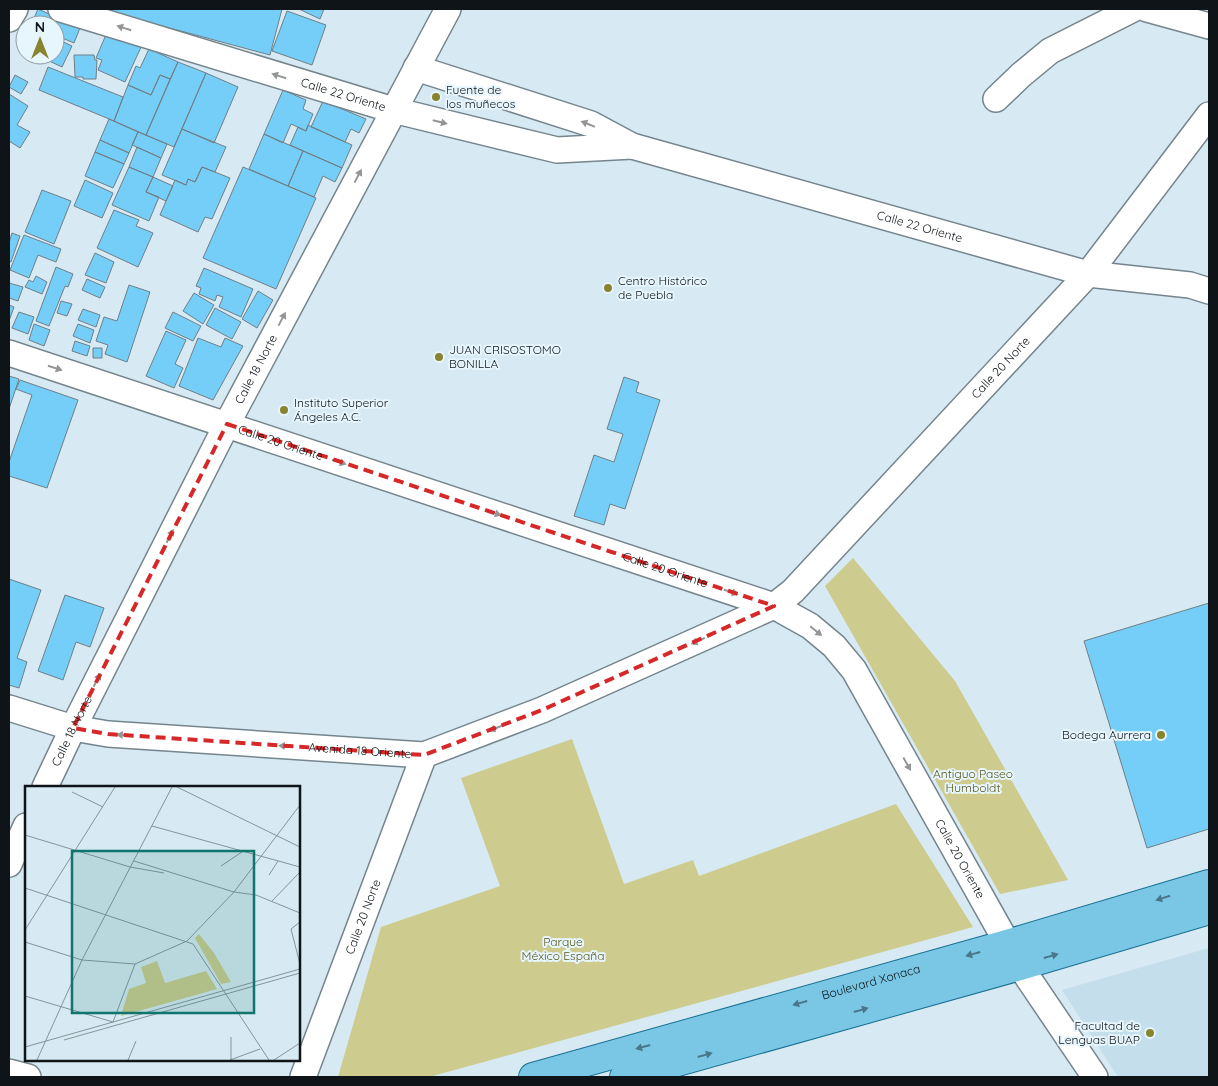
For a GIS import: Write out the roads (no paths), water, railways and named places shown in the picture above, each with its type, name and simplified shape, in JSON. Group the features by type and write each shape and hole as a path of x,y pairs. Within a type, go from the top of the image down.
{"main road":[{"name":"Boulevard Xonaca","path":"624,1077 1014,955 1209,884"},
{"name":"Boulevard Xonaca","path":"533,1077 1014,955 1209,910"}],"street":[{"path":"9,19 15,9"},
{"name":"Calle 22 Oriente","path":"61,9 393,110 558,150 632,146"},
{"name":"Calle 18 Norte","path":"45,786 227,424 448,9"},
{"path":"996,99 1050,51 1133,9"},
{"path":"1147,9 1209,26"},
{"name":"Calle 22 Oriente","path":"416,68 591,124 632,146 1088,274 1190,285 1209,291"},
{"name":"Calle 20 Norte","path":"774,606 800,584 1088,274 1209,115"},
{"name":"Calle 20 Oriente","path":"9,353 774,606 810,626 834,646 854,670 1014,955 1095,1077"},
{"name":"Avenida 18 Oriente","path":"9,708 73,728 108,734 424,755 542,710 774,606"},
{"name":"Calle 20 Norte","path":"303,1077 424,755"},
{"path":"9,864 25,828"},
{"path":"9,1072 28,1077"}],"place":[{"name":"Fuente de los muñecos","path":"436,97"},
{"name":"Centro Histórico de Puebla","path":"608,288"},
{"name":"JUAN CRISOSTOMO BONILLA","path":"439,357"},
{"name":"Instituto Superior Ángeles A.C.","path":"284,410"},
{"name":"Bodega Aurrera","path":"1161,735"},
{"name":"Facultad de Lenguas BUAP","path":"1150,1033"}],"park label":[{"name":"Antiguo Paseo Humboldt","path":"973,781"},
{"name":"Parque México España","path":"563,949"}]}
